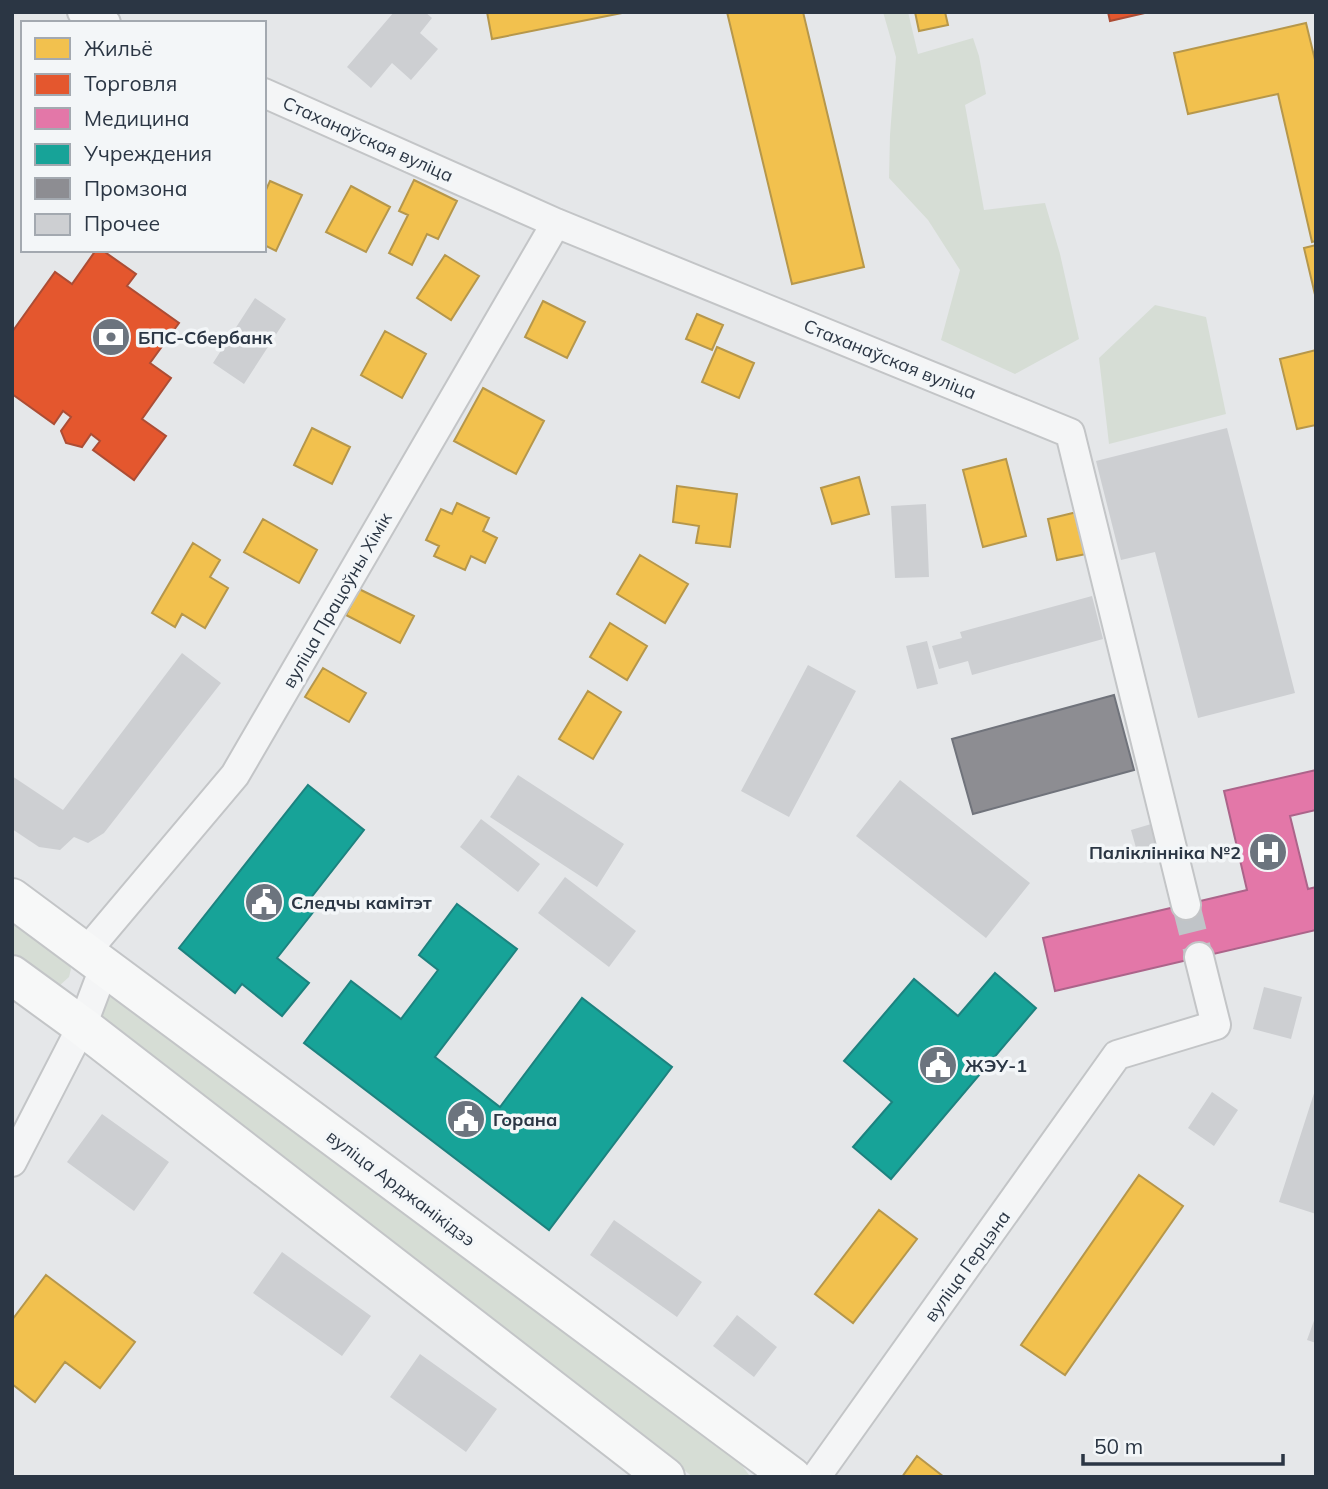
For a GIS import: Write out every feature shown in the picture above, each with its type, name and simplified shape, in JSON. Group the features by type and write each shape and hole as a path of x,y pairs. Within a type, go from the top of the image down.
{"main road":[{"name":"вуліца Арджанікідзэ","path":"12,898 792,1477"},
{"path":"12,975 82,1026 665,1477"}],"street":[{"path":"82,12 102,21"},
{"name":"Стаханаўская вуліца","path":"266,94 556,223 1070,433 1186,905"},
{"name":"вуліца Працоўны Хімік","path":"12,1161 82,1026 94,960 236,775 556,223"},
{"name":"вуліца Герцэна","path":"816,1477 1117,1055 1216,1025 1199,957"}],"shaded area":[{"path":"883,12 908,12 918,54 973,38 986,94 965,105 984,210 1045,203 1060,254 1079,339 1015,374 941,340 960,270 928,220 889,178 896,57"},
{"path":"1155,305 1206,317 1226,414 1109,444 1099,358"},
{"path":"12,914 67,956 71,969 69,977 59,986 12,962"},
{"path":"119,991 741,1464 748,1477 693,1477 102,1022 96,1012 108,992"}],"building: Жильё":[{"path":"487,12 627,12 492,39"},
{"path":"727,12 803,12 864,267 792,284"},
{"path":"915,12 945,12 948,25 919,31"},
{"path":"1306,23 1316,64 1316,241 1312,242 1278,94 1188,114 1174,53"},
{"path":"414,180 457,201 438,239 427,234 412,265 389,253 408,215 399,211"},
{"path":"270,181 302,195 276,251 266,246 266,190"},
{"path":"351,186 390,207 366,252 326,232"},
{"path":"1316,245 1316,299 1304,248"},
{"path":"445,255 479,276 451,320 417,298"},
{"path":"543,301 585,322 567,358 525,337"},
{"path":"697,314 723,325 712,350 686,339"},
{"path":"385,331 426,354 402,398 361,375"},
{"path":"717,347 754,363 739,398 702,382"},
{"path":"1316,350 1316,425 1297,429 1280,359"},
{"path":"483,388 544,421 516,474 454,441"},
{"path":"312,428 350,447 332,484 294,465"},
{"path":"1006,459 1026,536 983,547 963,470"},
{"path":"859,477 869,514 832,524 821,488"},
{"path":"677,486 737,494 730,547 696,543 699,526 673,522"},
{"path":"457,503 489,518 483,531 497,538 485,563 471,556 465,570 434,556 439,546 426,540 441,509 452,514"},
{"path":"1077,512 1086,554 1057,560 1048,519"},
{"path":"263,519 317,550 299,583 244,552"},
{"path":"193,543 220,560 210,577 228,588 205,628 182,614 175,627 152,613"},
{"path":"640,555 688,584 665,623 617,594"},
{"path":"359,589 414,616 400,643 346,615"},
{"path":"610,623 647,646 627,680 590,657"},
{"path":"323,668 366,693 349,722 305,697"},
{"path":"588,691 621,712 593,759 559,739"},
{"path":"1139,1175 1183,1206 1065,1375 1021,1345"},
{"path":"879,1210 917,1239 853,1323 815,1294"},
{"path":"46,1275 135,1342 100,1388 65,1362 35,1402 12,1384 12,1320"},
{"path":"917,1456 944,1477 902,1477"}],"building: Торговля":[{"path":"1108,12 1149,12 1110,21"},
{"path":"95,252 105,252 136,274 127,286 179,323 150,363 171,378 142,419 166,436 134,480 93,450 100,441 91,434 82,447 66,443 61,431 71,417 63,411 54,424 12,394 12,332 55,272 72,284"}],"building: Медицина":[{"name":"Паліклінніка №2","path":"1316,770 1316,810 1290,816 1308,889 1316,887 1316,930 1055,991 1043,938 1247,890 1224,791"}],"building: Учреждения":[{"name":"Следчы камітэт","path":"308,785 364,830 310,899 318,906 277,958 309,983 282,1016 242,984 235,993 179,948"},
{"path":"457,904 517,949 435,1057 500,1107 582,998 672,1067 549,1230 304,1043 351,981 401,1019 438,970 419,955"},
{"path":"995,973 1036,1008 891,1179 853,1147 892,1102 844,1061 914,979 958,1016"}],"building: Промзона":[{"path":"1114,695 1134,770 973,814 952,739"}],"building: Прочее":[{"path":"394,12 425,12 432,18 420,33 438,49 411,80 392,63 371,88 347,67"},
{"path":"255,298 286,319 244,384 213,363"},
{"path":"1227,428 1295,693 1198,718 1155,552 1121,560 1096,461"},
{"path":"926,504 929,577 895,578 891,506"},
{"path":"1092,596 1103,639 972,675 968,661 939,669 932,646 962,638 960,632"},
{"path":"927,641 938,684 917,689 906,646"},
{"path":"182,653 221,683 104,833 88,843 74,837 60,850 39,847 12,829 12,776 63,810"},
{"path":"808,665 856,691 789,817 741,791"},
{"path":"518,775 624,844 597,887 490,817"},
{"path":"900,780 1030,883 986,938 856,836"},
{"path":"481,819 540,864 518,892 460,847"},
{"path":"1158,822 1167,854 1140,862 1131,830"},
{"path":"565,877 636,931 609,967 538,913"},
{"path":"1264,987 1302,997 1291,1039 1253,1029"},
{"path":"1316,1087 1316,1214 1279,1202"},
{"path":"1212,1092 1238,1110 1214,1146 1188,1128"},
{"path":"102,1114 169,1162 134,1211 67,1162"},
{"path":"614,1220 702,1282 677,1317 590,1255"},
{"path":"282,1252 371,1316 342,1356 253,1293"},
{"path":"737,1315 777,1347 754,1377 713,1346"},
{"path":"1316,1315 1316,1343 1307,1340"},
{"path":"420,1354 497,1409 466,1452 390,1397"}],"tunnel":[{"path":"1186,905 1199,957"}],"place":[{"name":"БПС-Сбербанк","path":"111,337"},
{"name":"Паліклінніка №2","path":"1268,852"},
{"name":"Следчы камітэт","path":"264,902"},
{"name":"ЖЭУ-1","path":"938,1065"},
{"name":"Горана","path":"466,1119"}]}
